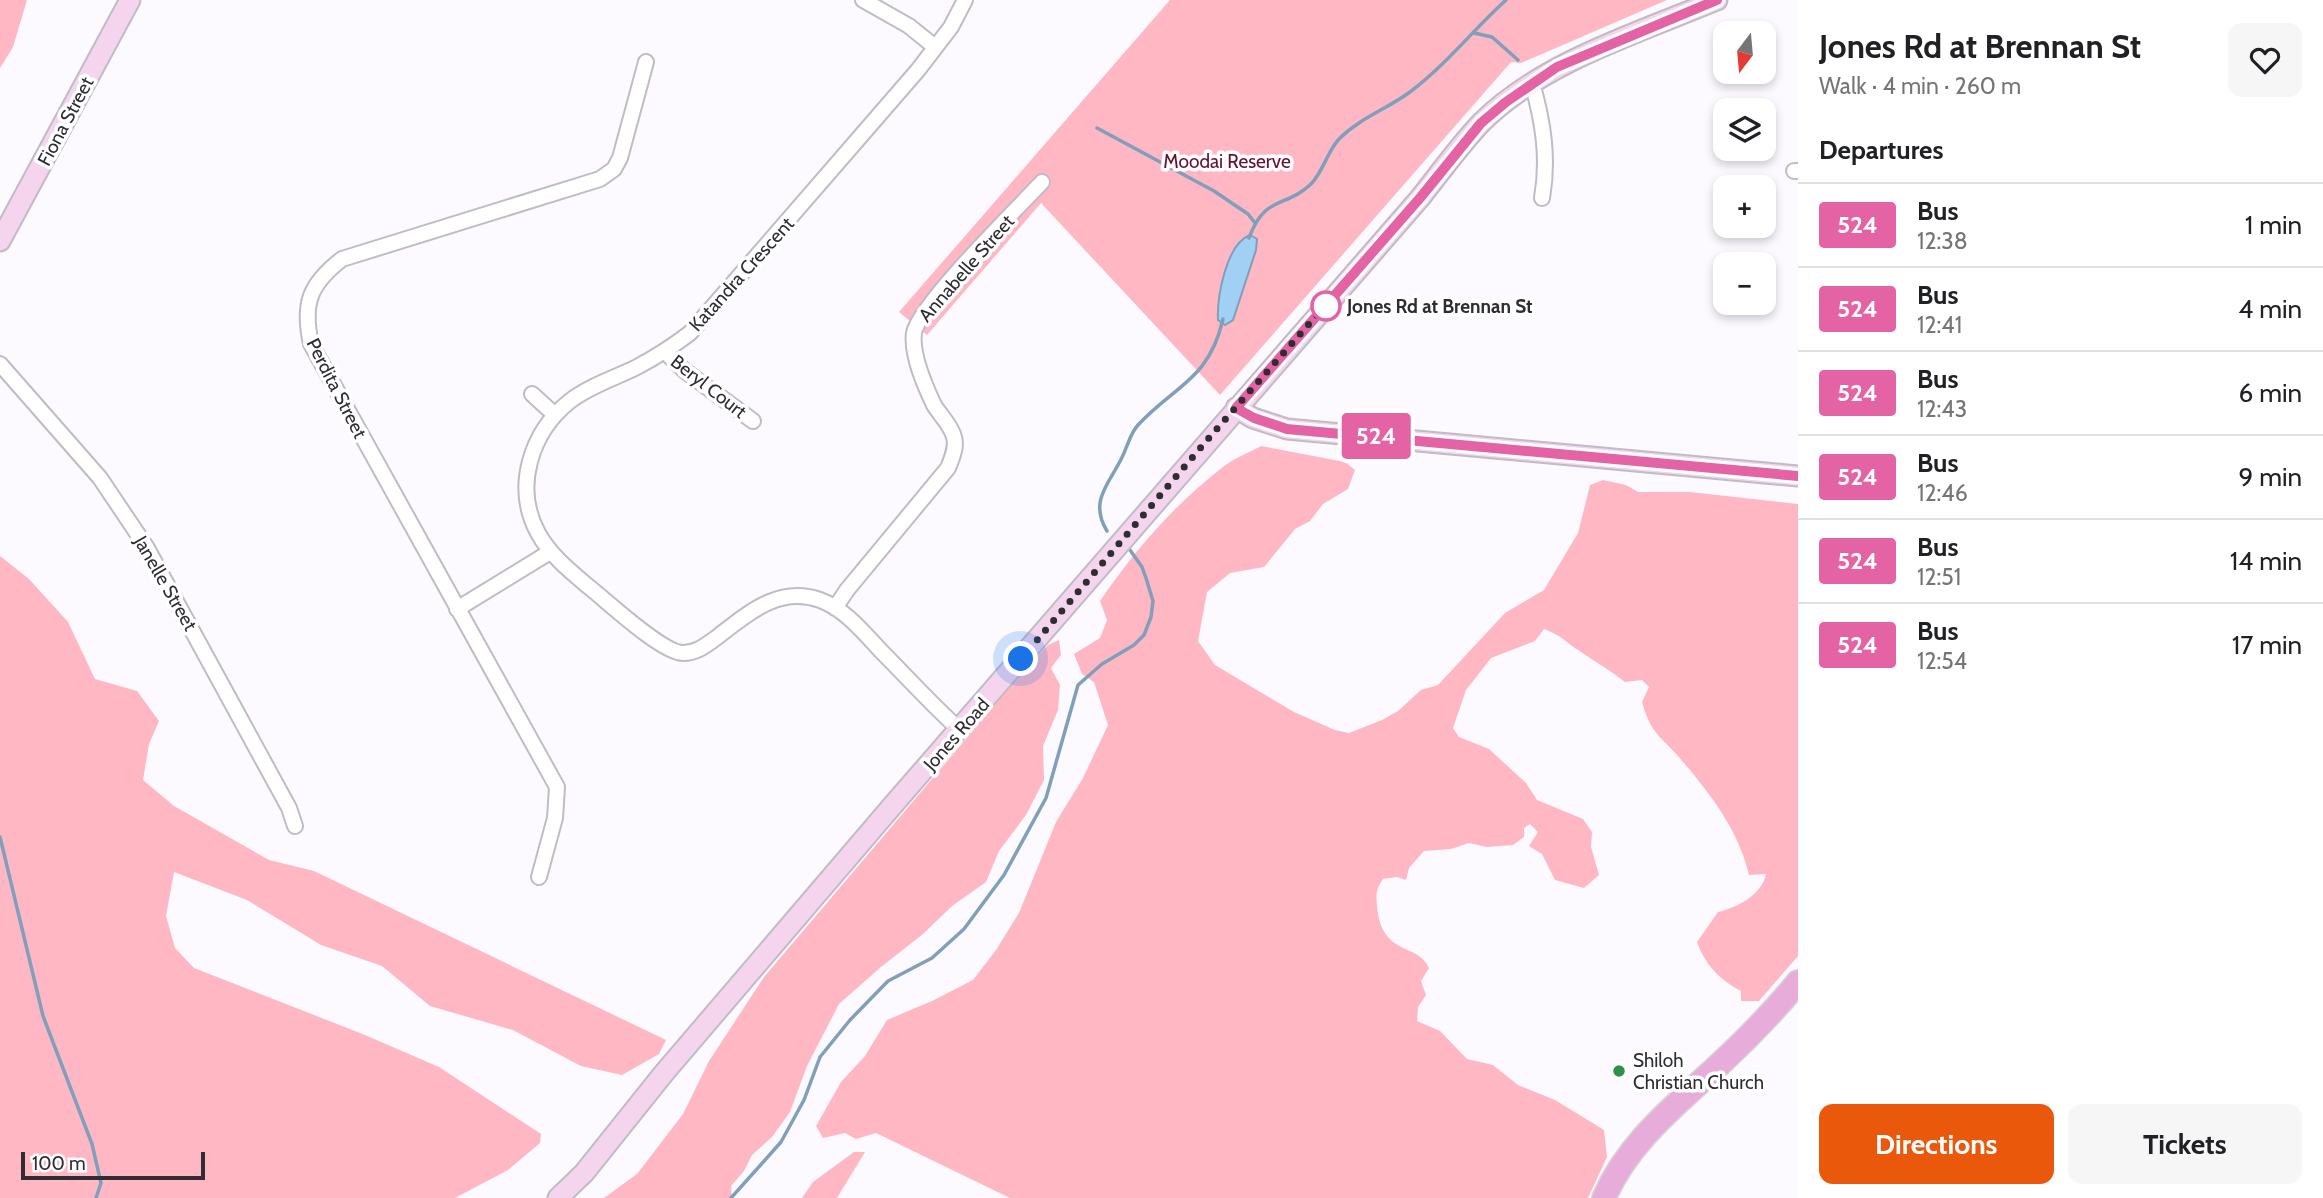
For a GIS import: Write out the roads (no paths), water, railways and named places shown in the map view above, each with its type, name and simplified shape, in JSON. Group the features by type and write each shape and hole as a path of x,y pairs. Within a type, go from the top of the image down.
{"main road":[{"path":"1604,1198 1639,1141 1721,1063 1798,982"}],"street":[{"name":"Fiona Street","path":"0,242 130,0"},
{"path":"863,0 909,26 935,47"},
{"name":"Katandra Crescent","path":"960,730 860,629 822,601 803,596 781,597 759,606 695,652 672,652 571,572 550,552 538,533 529,510 526,489 528,463 539,435 555,415 572,399 665,352 690,333 935,47 951,27 965,0"},
{"name":"Jones Road","path":"558,1198 584,1173 664,1073 1411,208 1481,123 1557,67 1717,0"},
{"name":"Perdita Street","path":"539,877 555,818 557,787 311,344 306,321 312,291 324,273 342,259 600,179 614,169 620,158 646,62"},
{"path":"1532,83 1541,113 1547,171 1542,198"},
{"name":"Annabelle Street","path":"835,608 948,468 954,453 954,436 934,405 914,347 914,332 919,319 941,290 1042,182"},
{"name":"Beryl Court","path":"665,352 685,371 753,421"},
{"name":"Janelle Street","path":"0,364 100,478 147,548 289,808 295,826"},
{"path":"532,394 555,415"},
{"path":"1236,408 1254,418 1287,429 1798,476"},
{"path":"457,609 550,552"}],"water":[{"path":"1250,235 1257,239 1256,250 1233,320 1225,325 1218,320 1219,298 1225,272 1235,249"}],"waterway":[{"path":"1249,238 1255,224 1269,208 1302,192 1311,184 1339,139 1423,82 1506,0"},
{"path":"1474,33 1492,37 1518,60"},
{"path":"1097,128 1214,191 1248,214 1255,223"},
{"path":"1107,531 1101,519 1101,498 1132,433 1152,411 1200,369 1217,339 1223,319"},
{"path":"731,1198 781,1142 804,1100 820,1057 850,1020 888,981 932,958 964,929 1004,875 1046,798 1078,685 1102,664 1134,645 1144,635 1151,617 1153,601 1146,578 1130,550"},
{"path":"0,837 43,1016 92,1144 101,1183 96,1198"}],"place":[{"name":"Jones Rd at Brennan St","path":"1326,306"},
{"name":"Shiloh Christian Church","path":"1619,1071"}],"park label":[{"name":"Moodai Reserve","path":"1227,161"}]}
